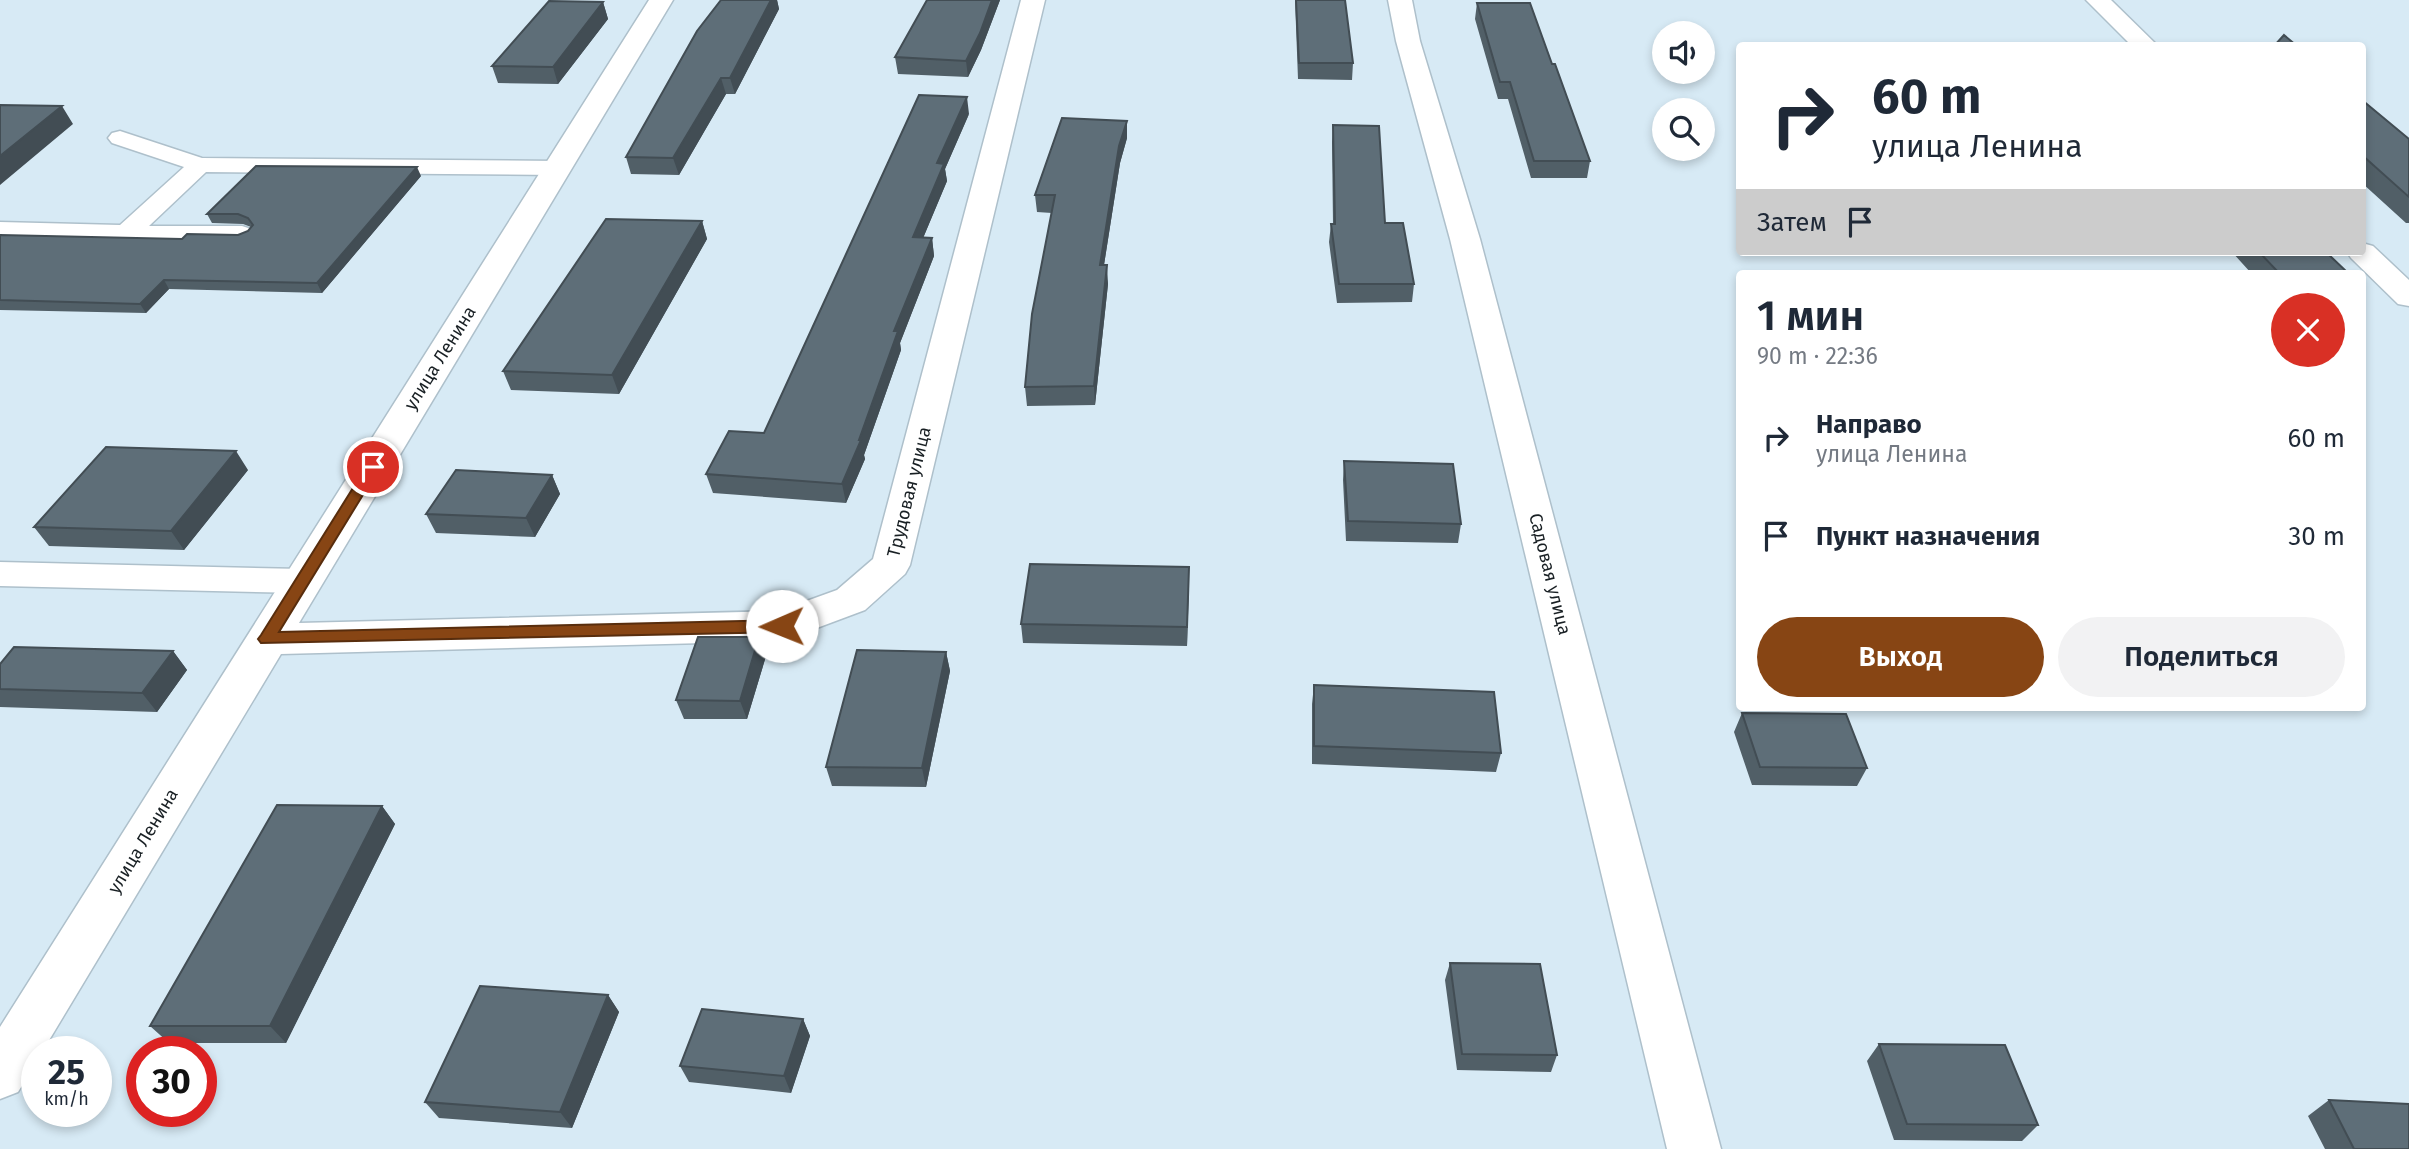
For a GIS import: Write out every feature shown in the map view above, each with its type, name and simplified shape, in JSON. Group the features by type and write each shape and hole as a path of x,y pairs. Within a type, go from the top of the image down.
{"street":[{"name":"улица Ленина","path":"0,1074 661,0"},
{"name":"Трудовая улица","path":"267,639 782,626 851,600 891,565 1033,0"},
{"name":"Садовая улица","path":"1399,0 1408,41 1465,239 1694,1149"},
{"path":"2098,0 2142,42"},
{"path":"2366,256 2409,297"}],"lane":[{"path":"120,138 200,164 557,168"},
{"path":"126,233 200,164"},
{"path":"0,230 242,234"},
{"path":"0,574 302,581"}],"building":[{"path":"721,0 771,0 730,78 721,78 673,158 626,157 697,31"},
{"path":"927,0 992,0 966,61 895,57"},
{"path":"1296,0 1345,0 1353,63 1299,63"},
{"path":"549,1 603,2 553,67 492,66"},
{"path":"1477,3 1530,3 1590,161 1534,161 1510,82 1500,82"},
{"path":"2284,35 2292,42 2278,42"},
{"path":"919,95 967,97 937,163 944,164 913,237 932,238 894,331 898,331 861,440 842,484 706,474 729,431 764,433"},
{"path":"2366,103 2409,139 2409,197 2366,159"},
{"path":"0,105 62,106 0,156"},
{"path":"1062,118 1127,121 1119,146 1100,265 1107,265 1094,386 1025,387 1032,314 1055,195 1035,195"},
{"path":"1333,125 1379,126 1385,223 1403,223 1414,284 1339,284 1331,224 1335,224"},
{"path":"256,166 417,167 317,283 164,280 140,304 0,300 0,235 182,239 187,234 238,235 248,231 253,225 248,218 238,214 207,214"},
{"path":"606,219 702,221 612,375 503,371"},
{"path":"2263,256 2330,256 2345,270 2276,270"},
{"path":"106,447 236,451 171,531 34,527"},
{"path":"1344,461 1453,464 1461,524 1348,521"},
{"path":"456,470 552,475 526,518 426,514"},
{"path":"1030,564 1189,567 1187,627 1021,624"},
{"path":"698,637 759,637 740,701 676,700"},
{"path":"14,647 173,651 142,693 0,689 0,664"},
{"path":"857,650 946,652 922,768 826,767"},
{"path":"1314,685 1494,692 1501,753 1314,746"},
{"path":"1742,713 1846,714 1867,768 1760,767"},
{"path":"277,805 382,806 270,1026 150,1026"},
{"path":"1450,963 1540,964 1557,1055 1462,1054"},
{"path":"480,986 608,995 560,1112 425,1102"},
{"path":"702,1009 803,1019 784,1076 680,1066"},
{"path":"1879,1044 2005,1045 2038,1125 1907,1124"},
{"path":"2329,1100 2409,1104 2409,1149 2354,1149"}],"route":[{"path":"373,467 267,639 782,626"}]}
